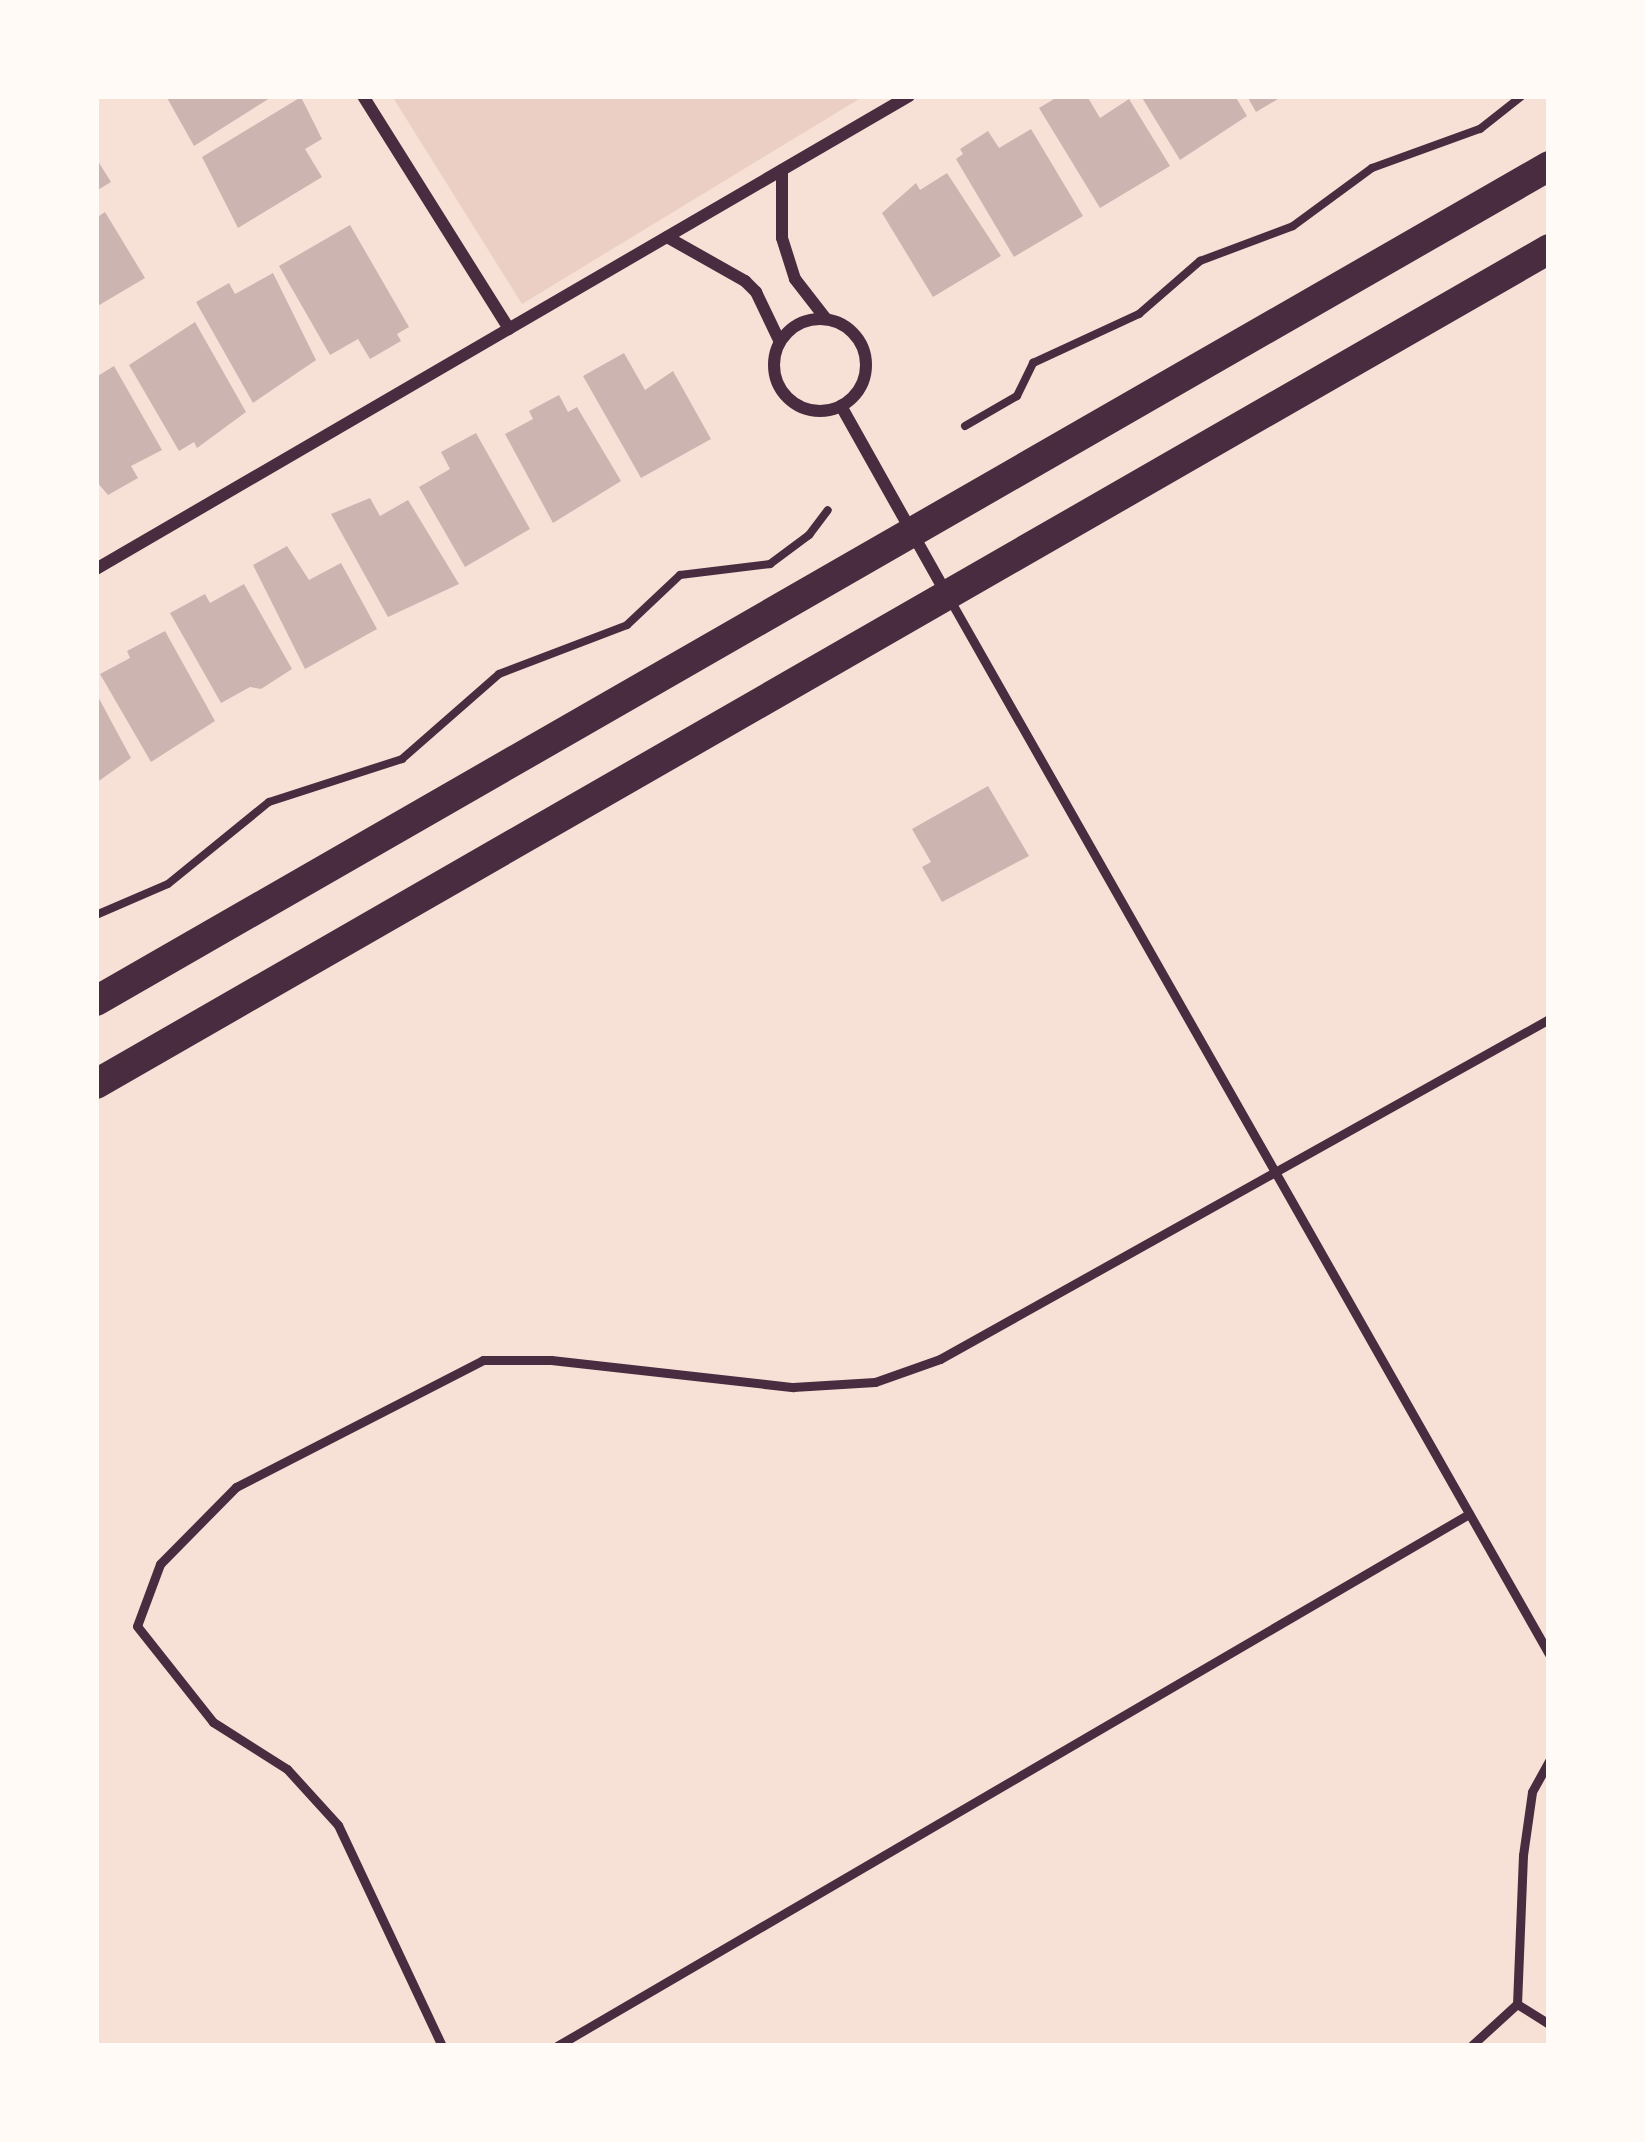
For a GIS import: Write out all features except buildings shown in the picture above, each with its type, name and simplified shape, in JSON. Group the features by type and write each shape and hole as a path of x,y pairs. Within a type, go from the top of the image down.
{"main road":[{"path":"96,1001 1549,166"},
{"path":"96,1084 1549,249"}],"street":[{"path":"363,96 509,328"},
{"path":"96,569 909,96"},
{"path":"782,170 782,238 795,279 826,319 847,328 863,350 861,386 841,406 811,410 781,390 774,371 780,342 799,324 826,319"},
{"path":"667,237 745,281 756,292 780,342"},
{"path":"841,406 946,594"}],"lane":[{"path":"946,594 1549,1654"},
{"path":"442,2046 338,1825 287,1769 214,1722 137,1626 160,1564 236,1487 483,1360 551,1360 793,1387 875,1382 940,1360 1549,1019"},
{"path":"557,2046 1469,1514"},
{"path":"1471,2046 1517,2003 1522,1855 1532,1792 1549,1761"},
{"path":"1517,2003 1549,2024"}],"path":[{"path":"965,426 1017,396 1033,364 1138,314 1200,261 1293,226 1372,168 1480,129 1522,96"},
{"path":"96,915 168,884 269,802 402,759 499,674 627,625 680,575 770,564 809,535 829,510"}],"shaded area":[{"path":"392,96 864,96 522,304"}]}
